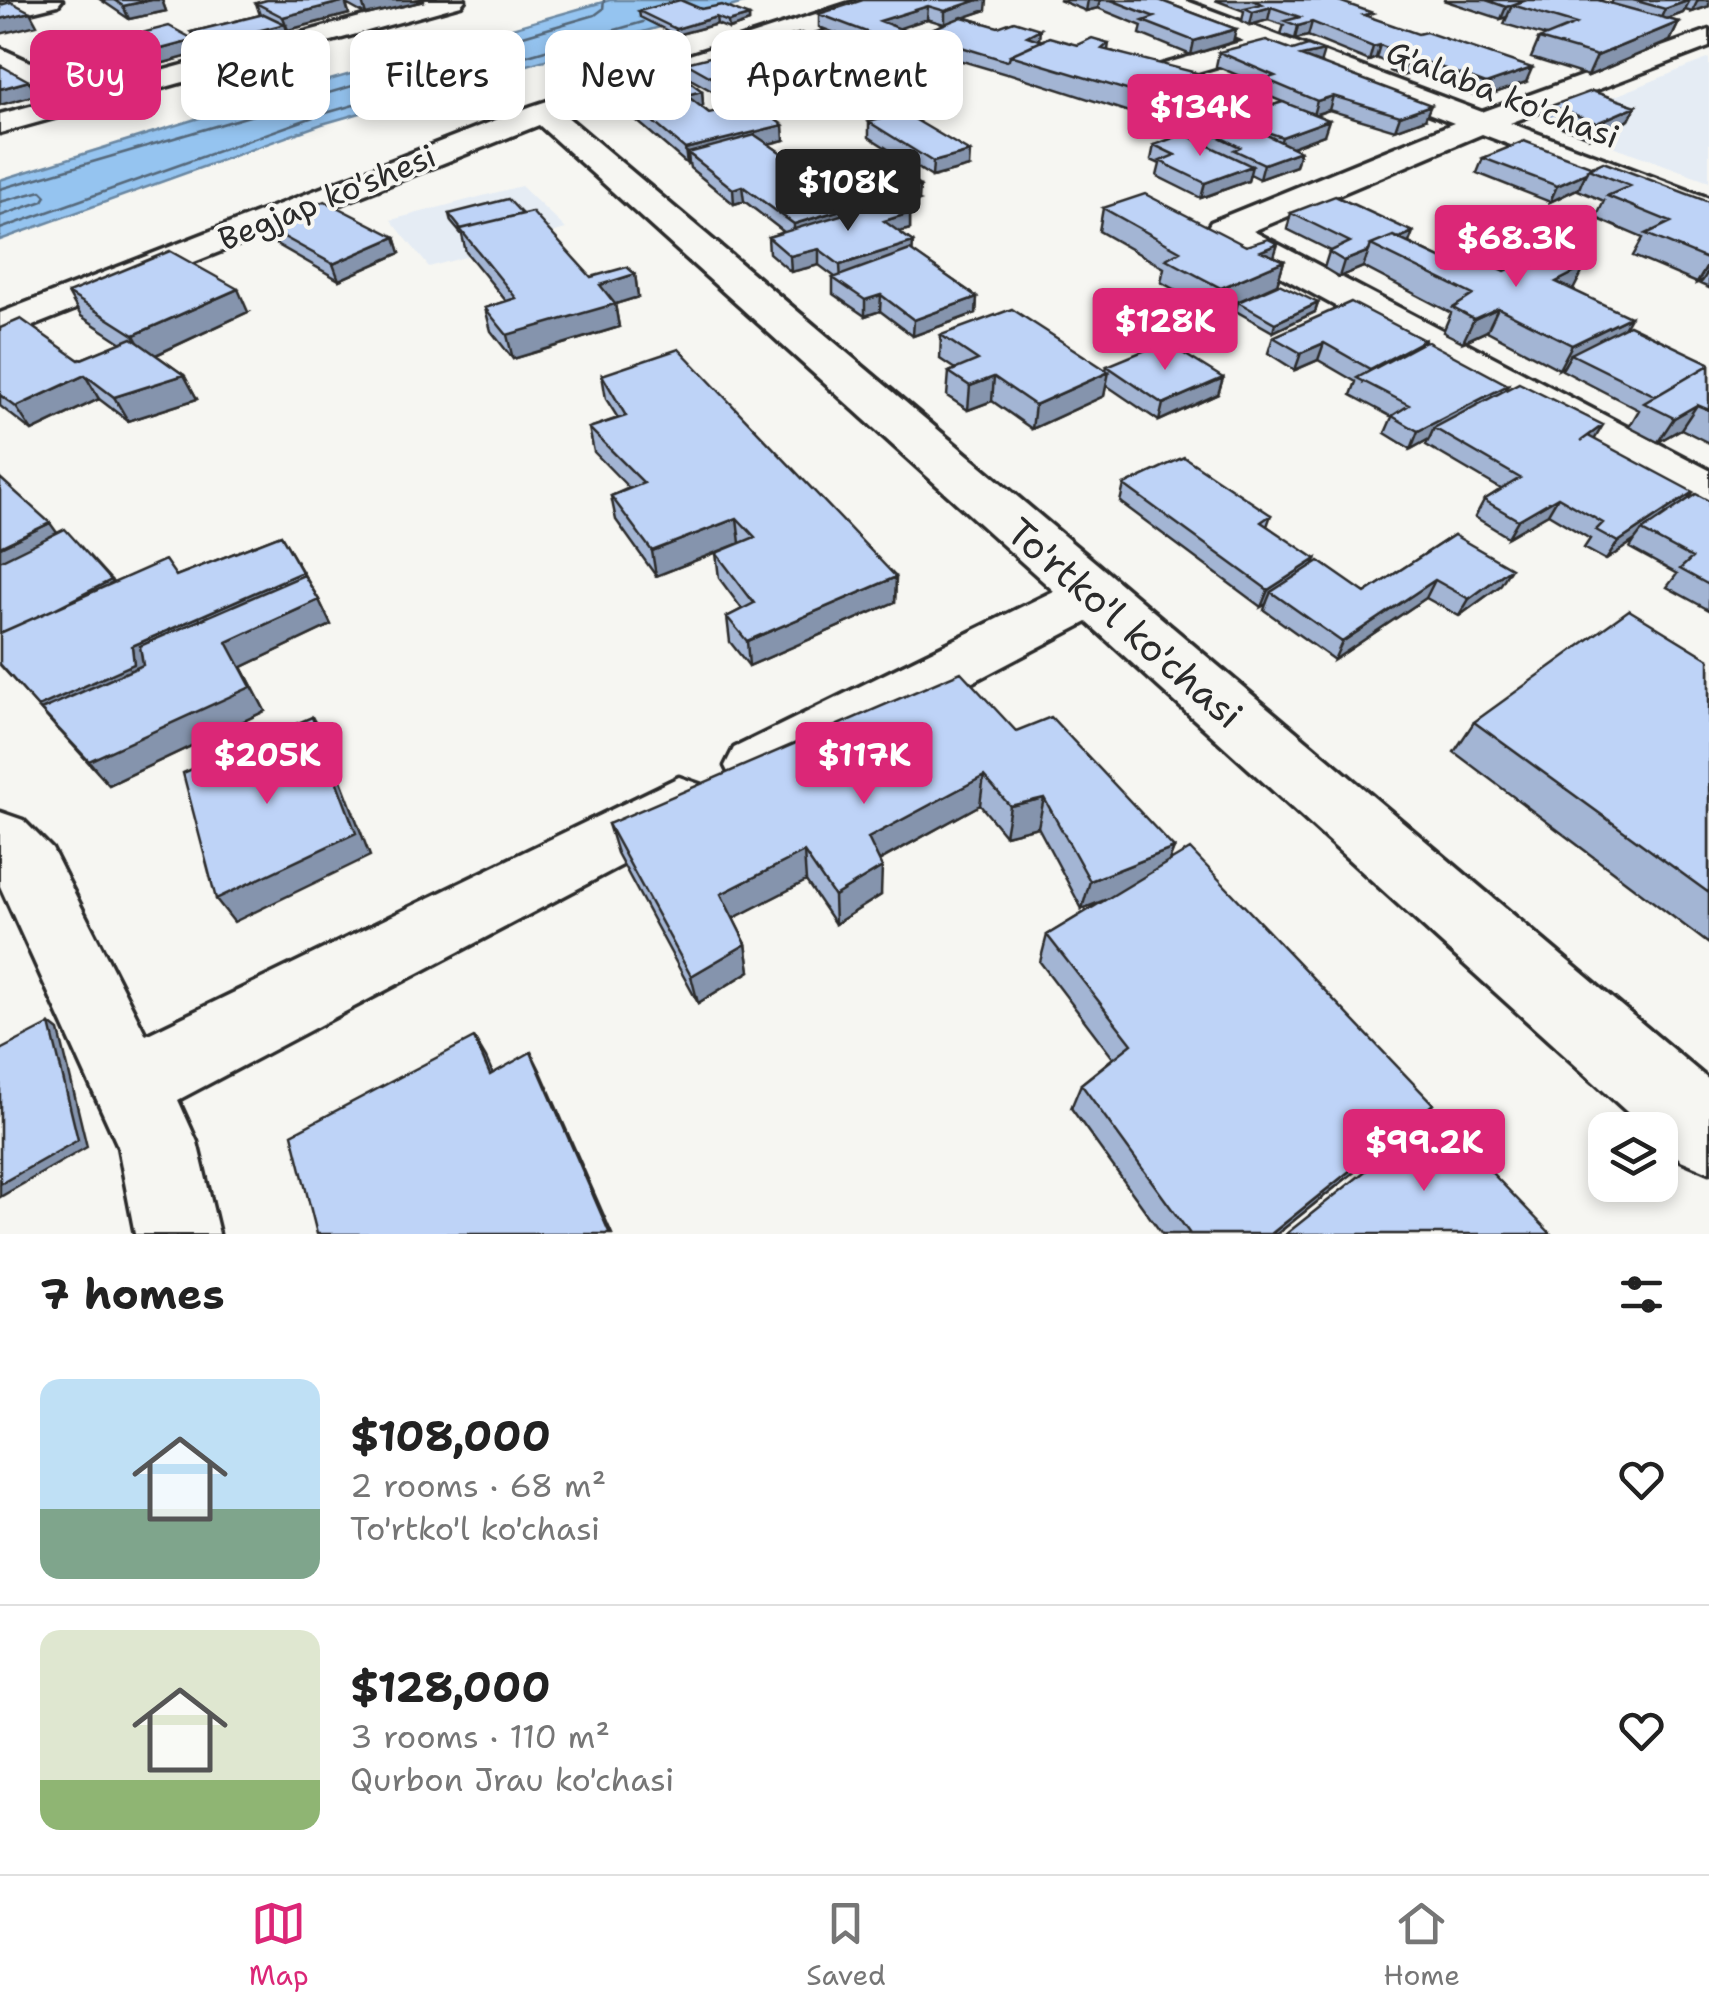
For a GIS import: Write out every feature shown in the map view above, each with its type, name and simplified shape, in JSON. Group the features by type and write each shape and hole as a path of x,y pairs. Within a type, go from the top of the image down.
{"street":[{"path":"0,10 49,0"},
{"path":"161,80 452,0"},
{"name":"Begjap ko'shesi","path":"0,328 543,112 884,0"},
{"name":"G'alaba ko'chasi","path":"1161,0 1709,210"},
{"path":"1653,34 1699,41"},
{"path":"1699,41 1482,123 1224,230 1709,490"},
{"path":"1080,53 1153,76 1271,42"},
{"path":"0,56 30,71"},
{"name":"To'rtko'l ko'chasi","path":"543,112 1709,1132"},
{"path":"0,124 30,116"},
{"path":"129,1084 1093,594"},
{"path":"9,866 157,1142 178,1234"}],"shaded area":[{"path":"1709,58 1709,181 1549,123"},
{"path":"521,186 566,229 429,267 391,220"}],"water":[{"path":"610,0 754,0 649,30 545,30 545,60 525,66 525,30 505,30"},
{"path":"350,74 350,116 0,240 0,180 193,120 330,120 330,80"}],"building":[{"path":"114,0 151,0 123,6"},
{"path":"680,0 701,9 722,5 749,16 728,22 716,17 676,29 639,11"},
{"path":"863,0 978,0 945,11 928,6 880,21 903,30 861,30 819,14"},
{"path":"1111,0 1159,0 1236,29 1194,41 1143,21 1155,17"},
{"path":"1252,0 1336,0 1373,13 1364,15 1418,34 1426,32 1532,68 1486,84 1418,59 1406,62 1395,57 1403,54 1380,45 1373,47 1312,22 1298,26 1285,21 1300,17 1271,7 1253,12 1245,8 1262,4"},
{"path":"1486,0 1526,0 1506,7"},
{"path":"1527,0 1598,0 1679,22 1597,56 1539,39 1576,24 1512,5"},
{"path":"1633,0 1690,0 1665,9"},
{"path":"345,1 283,17 256,3"},
{"path":"11,2 30,12 0,19 0,5"},
{"path":"264,14 285,24 261,30 199,30"},
{"path":"962,17 998,27 1014,21 1040,29 1027,36 1042,41 1010,55 1007,61 963,48 963,30 929,30"},
{"path":"169,26 181,32 181,44 161,49 161,30 153,30"},
{"path":"1049,37 1077,45 1092,38 1109,43 1102,49 1201,74 1194,79 1224,87 1173,104 1010,55"},
{"path":"1266,40 1293,50 1308,45 1324,51 1301,56 1431,105 1400,116 1333,96 1317,101 1265,79 1275,76 1219,52"},
{"path":"711,57 711,77 691,66 691,62"},
{"path":"0,65 29,81 0,89"},
{"path":"1592,91 1636,106 1597,123 1551,106"},
{"path":"691,99 711,113 711,120 776,120 783,125 685,149 651,120 691,120"},
{"path":"1217,101 1247,113 1283,102 1329,120 1282,137 1246,125 1300,151 1264,164 1209,132 1238,123 1197,109"},
{"path":"916,120 970,152 933,162 869,122"},
{"path":"1184,134 1252,166 1205,183 1160,161 1175,155 1154,145"},
{"path":"755,135 805,169 868,152 920,186 794,224 742,186 733,189 688,153"},
{"path":"1524,141 1593,167 1557,186 1483,158"},
{"path":"1603,162 1709,202 1709,260 1646,234 1671,222 1607,196 1630,186 1588,169"},
{"path":"1145,194 1246,246 1268,239 1278,244 1261,251 1284,261 1221,288 1166,259 1180,251 1103,208"},
{"path":"1335,196 1413,232 1371,245 1369,251 1344,261 1329,252 1350,242 1291,213"},
{"path":"508,199 522,214 461,229 449,214"},
{"path":"890,200 910,213 884,221 913,242 840,265 819,249 790,256 768,237"},
{"path":"325,201 395,237 333,264 264,226"},
{"path":"532,212 591,277 627,267 635,274 600,285 615,304 507,335 485,308 516,298 460,229"},
{"path":"1393,236 1442,259 1462,251 1505,271 1550,252 1585,267 1556,282 1630,317 1572,345 1498,308 1474,319 1453,308 1473,295 1371,245"},
{"path":"910,250 977,297 914,320 881,295 865,300 833,278"},
{"path":"170,251 238,289 134,335 68,293"},
{"path":"1279,284 1318,303 1275,323 1238,302"},
{"path":"1351,302 1424,340 1370,369 1324,343 1301,353 1273,337"},
{"path":"1012,309 1109,372 1035,405 994,377 970,386 949,372 978,360 941,335"},
{"path":"21,319 79,360 132,338 184,375 114,397 85,375 16,407 0,395 0,328"},
{"path":"1629,325 1709,365 1656,396 1571,354"},
{"path":"1426,341 1508,385 1418,431 1392,416 1409,405 1357,378"},
{"path":"1165,342 1223,378 1163,404 1107,366"},
{"path":"679,349 896,577 747,641 727,617 754,603 716,553 755,537 737,518 652,551 611,496 644,483 589,428 626,416 602,375"},
{"path":"1709,365 1709,410 1697,405 1674,418 1644,403"},
{"path":"1519,383 1603,425 1581,441 1588,436 1693,492 1618,542 1596,530 1603,523 1558,497 1518,520 1484,500 1520,478 1434,428"},
{"path":"1184,457 1271,515 1261,522 1316,559 1268,590 1124,485"},
{"path":"0,478 50,523 0,547"},
{"path":"1696,494 1709,501 1709,585 1680,569 1692,558 1642,531"},
{"path":"65,529 111,580 0,633 0,561"},
{"path":"281,535 302,572 132,646 134,664 38,707 0,664 0,633 165,560 176,576"},
{"path":"1454,535 1511,568 1469,599 1435,580 1342,642 1271,592 1319,561 1365,593"},
{"path":"304,575 319,600 227,642 251,687 89,761 41,710 143,665 140,646"},
{"path":"1629,610 1709,659 1709,893 1474,722"},
{"path":"961,672 1016,731 1051,717 1174,848 1090,881 1044,798 1010,806 984,776 868,838 882,867 834,896 804,852 721,894 746,944 691,976 608,824"},
{"path":"312,717 356,833 216,899 183,773"},
{"path":"1190,849 1433,1104 1271,1234 1190,1234 1081,1084 1132,1044 1047,935"},
{"path":"50,1024 78,1140 0,1184 0,1050"},
{"path":"474,1038 490,1075 531,1052 609,1232 317,1234 292,1134"},
{"path":"1436,1115 1551,1234 1286,1234"}]}
